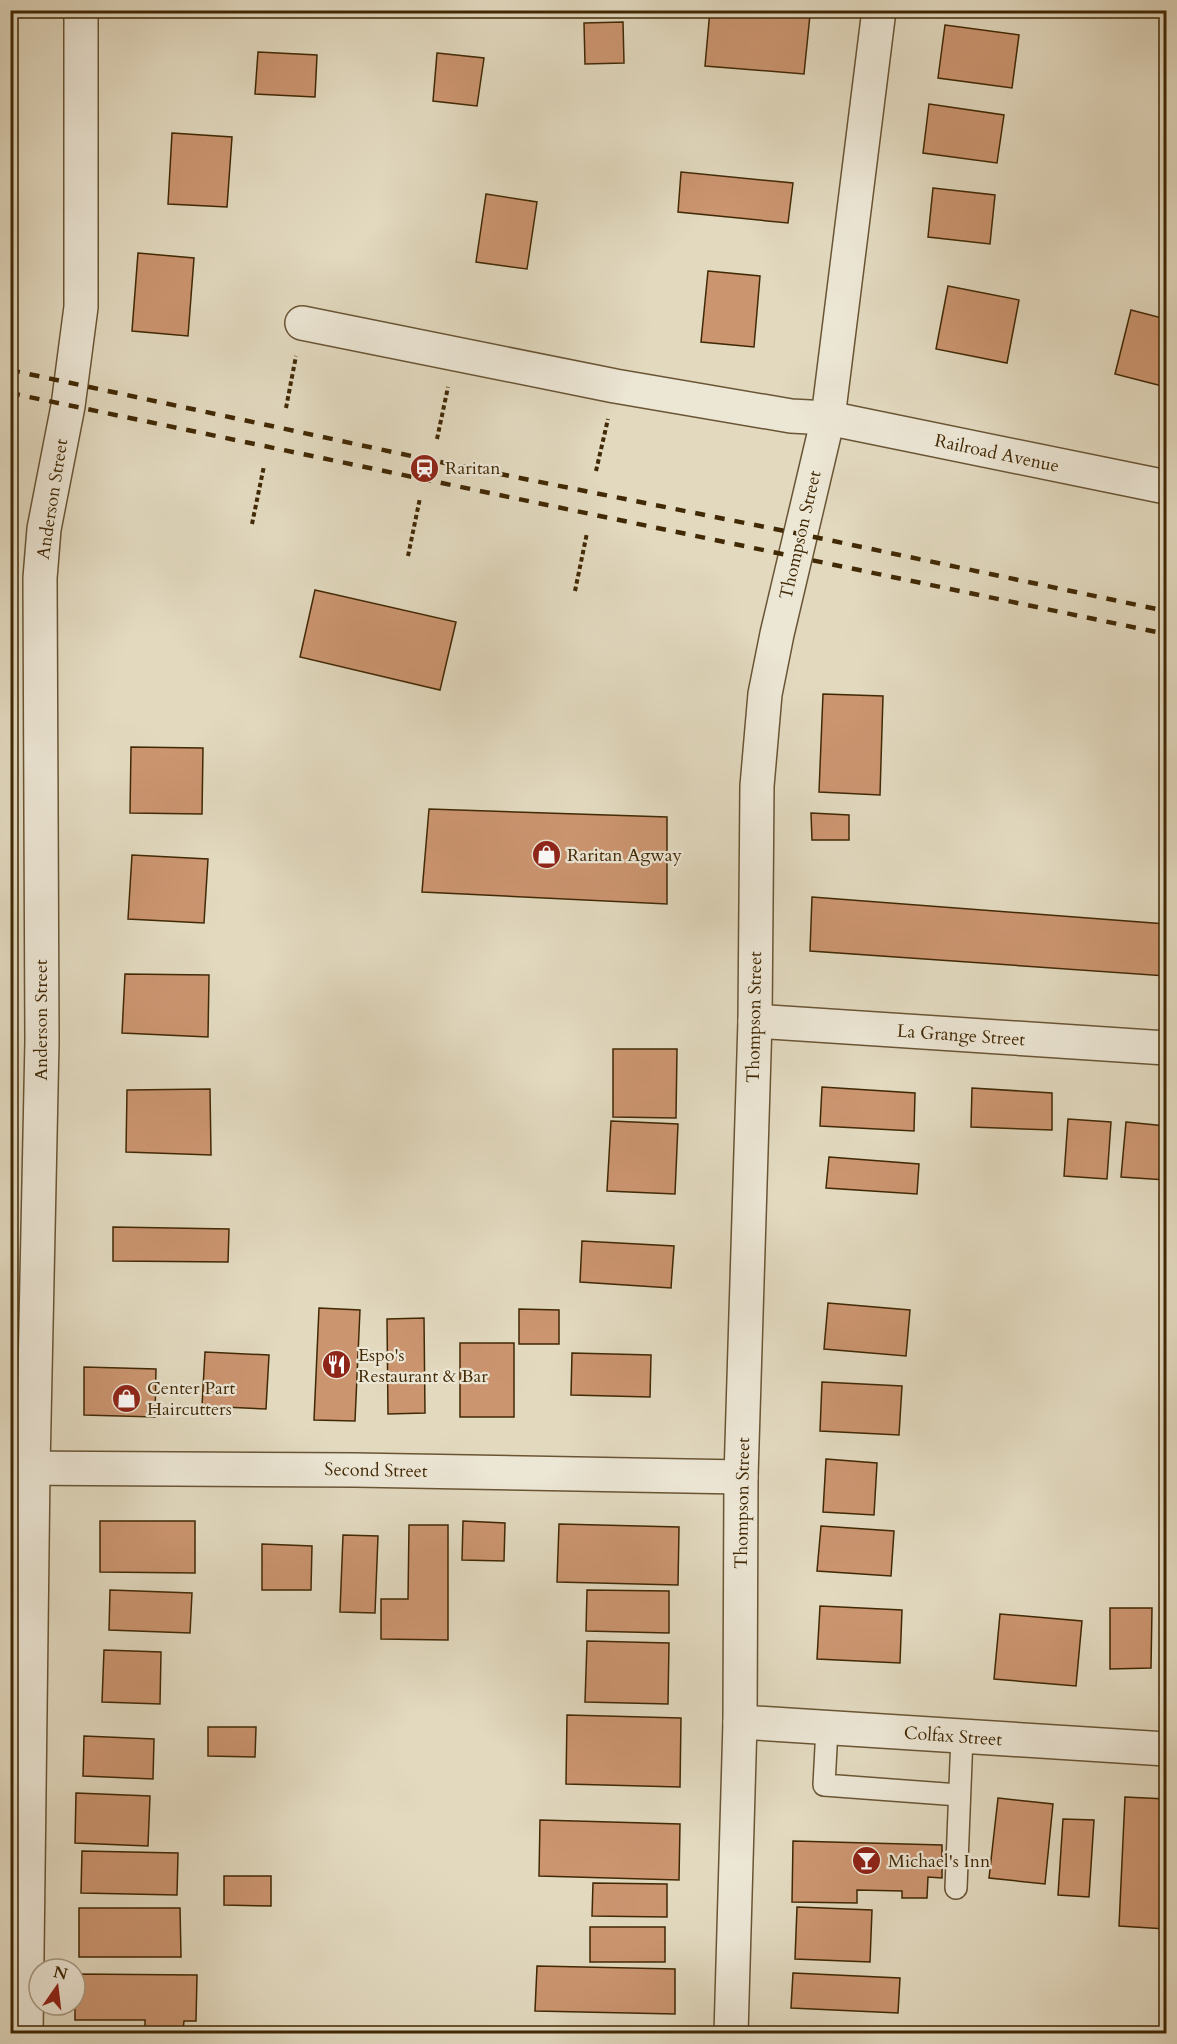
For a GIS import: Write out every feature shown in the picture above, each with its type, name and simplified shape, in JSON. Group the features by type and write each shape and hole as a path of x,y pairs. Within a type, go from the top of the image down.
{"street":[{"name":"Anderson Street","path":"26,2034 22,1468 42,1041 40,578 44,529 68,406 81,307 81,10"},
{"name":"Thompson Street","path":"731,2034 740,1722 741,1477 755,1021 757,786 765,694 828,418 879,10"},
{"name":"Railroad Avenue","path":"302,323 615,386 790,416 828,418 1167,487"},
{"name":"La Grange Street","path":"755,1021 1167,1048"},
{"name":"Second Street","path":"22,1468 355,1470 741,1477"},
{"name":"Colfax Street","path":"740,1722 1167,1749"}],"lane":[{"path":"826,1728 824,1785 959,1795"},
{"path":"956,1888 962,1736"}],"path":[{"path":"286,408 302,323"},
{"path":"437,439 455,354"},
{"path":"596,471 615,386"},
{"path":"252,524 264,466"},
{"path":"408,556 420,498"},
{"path":"575,591 587,533"}],"building":[{"path":"161,10 239,10 239,17"},
{"path":"504,10 560,10 560,14"},
{"path":"710,10 756,10 810,15 804,74 705,66"},
{"path":"623,22 624,63 585,64 584,23"},
{"path":"945,25 1019,35 1012,88 938,78"},
{"path":"258,52 317,55 315,97 255,94"},
{"path":"437,53 484,58 477,106 433,101"},
{"path":"929,104 1004,115 997,163 923,153"},
{"path":"172,133 232,137 227,207 168,204"},
{"path":"681,172 793,183 788,223 678,212"},
{"path":"933,188 995,195 990,244 928,237"},
{"path":"486,194 537,202 527,269 476,262"},
{"path":"138,253 194,258 188,336 132,331"},
{"path":"708,271 760,276 754,347 701,342"},
{"path":"948,286 1019,300 1007,363 936,349"},
{"path":"1131,310 1166,319 1166,387 1115,374"},
{"path":"315,590 456,622 440,690 300,657"},
{"path":"823,694 883,696 880,795 819,792"},
{"path":"131,747 203,748 202,814 130,813"},
{"name":"Raritan Agway","path":"429,809 667,817 667,904 422,892"},
{"path":"811,813 849,815 849,840 812,840"},
{"path":"132,855 208,859 204,923 128,919"},
{"path":"812,897 1166,924 1166,976 810,951"},
{"path":"125,974 209,975 208,1037 122,1033"},
{"path":"613,1049 677,1049 676,1118 613,1117"},
{"path":"822,1087 915,1093 914,1131 820,1126"},
{"path":"972,1088 1052,1093 1052,1130 971,1127"},
{"path":"210,1089 211,1155 126,1152 127,1090"},
{"path":"1068,1119 1111,1122 1107,1179 1064,1176"},
{"path":"611,1121 678,1124 675,1194 607,1191"},
{"path":"1126,1122 1166,1126 1166,1180 1121,1177"},
{"path":"829,1157 919,1164 917,1194 826,1188"},
{"path":"113,1227 229,1229 228,1262 113,1261"},
{"path":"582,1241 674,1246 671,1288 580,1282"},
{"path":"828,1303 910,1310 906,1356 824,1349"},
{"name":"Espo's Restaurant & Bar","path":"319,1308 360,1310 355,1421 314,1420"},
{"path":"519,1309 559,1310 559,1344 519,1344"},
{"path":"424,1318 425,1413 388,1414 387,1319"},
{"path":"460,1343 514,1343 514,1417 460,1417"},
{"path":"205,1352 269,1355 266,1409 202,1406"},
{"path":"572,1353 651,1355 650,1397 571,1395"},
{"path":"84,1367 156,1369 155,1417 84,1415"},
{"path":"822,1382 902,1386 899,1435 820,1431"},
{"path":"826,1459 877,1463 874,1515 823,1512"},
{"path":"100,1521 195,1521 195,1573 100,1572"},
{"path":"463,1521 505,1523 504,1561 462,1560"},
{"path":"559,1524 679,1527 678,1585 557,1582"},
{"path":"409,1525 448,1525 448,1640 381,1639 381,1599 408,1599"},
{"path":"821,1526 894,1531 891,1576 817,1571"},
{"path":"343,1535 378,1536 375,1613 340,1612"},
{"path":"262,1544 312,1546 311,1590 262,1590"},
{"path":"110,1590 192,1593 190,1633 109,1630"},
{"path":"587,1590 669,1591 669,1633 586,1631"},
{"path":"820,1606 902,1610 900,1663 817,1659"},
{"path":"1110,1608 1152,1608 1151,1668 1110,1669"},
{"path":"1000,1614 1082,1621 1076,1686 994,1679"},
{"path":"587,1641 669,1643 668,1704 585,1702"},
{"path":"104,1650 161,1652 160,1704 102,1702"},
{"path":"567,1715 681,1718 680,1787 566,1784"},
{"path":"208,1727 256,1727 255,1757 208,1756"},
{"path":"84,1736 154,1739 153,1779 83,1776"},
{"path":"76,1793 150,1796 148,1846 75,1843"},
{"path":"1125,1797 1166,1799 1166,1929 1119,1926"},
{"path":"998,1798 1053,1804 1045,1884 989,1878"},
{"path":"1063,1819 1094,1820 1089,1897 1058,1895"},
{"path":"540,1820 680,1824 679,1880 539,1876"},
{"name":"Michael's Inn","path":"793,1841 942,1845 942,1878 928,1877 927,1898 902,1898 902,1891 857,1890 857,1903 792,1902"},
{"path":"82,1851 178,1853 177,1895 81,1893"},
{"path":"224,1876 271,1876 271,1906 224,1905"},
{"path":"593,1883 667,1884 667,1917 592,1916"},
{"path":"797,1907 872,1910 870,1962 795,1959"},
{"path":"79,1908 180,1908 181,1957 79,1957"},
{"path":"590,1927 665,1927 665,1962 590,1962"},
{"path":"537,1966 675,1969 675,2014 535,2011"},
{"path":"793,1973 900,1978 898,2013 791,2008"},
{"path":"87,1974 197,1975 196,2021 184,2021 183,2030 145,2030 145,2020 75,2020 75,2017 87,2017"}],"railway":[{"path":"10,370 430,460 800,534 1166,611"},
{"path":"10,393 1166,634"}],"place":[{"name":"Raritan","path":"424,468"},
{"name":"Raritan Agway","path":"546,855"},
{"name":"Espo's Restaurant & Bar","path":"337,1365"},
{"name":"Center Part Haircutters","path":"126,1398"},
{"name":"Michael's Inn","path":"867,1861"}]}
